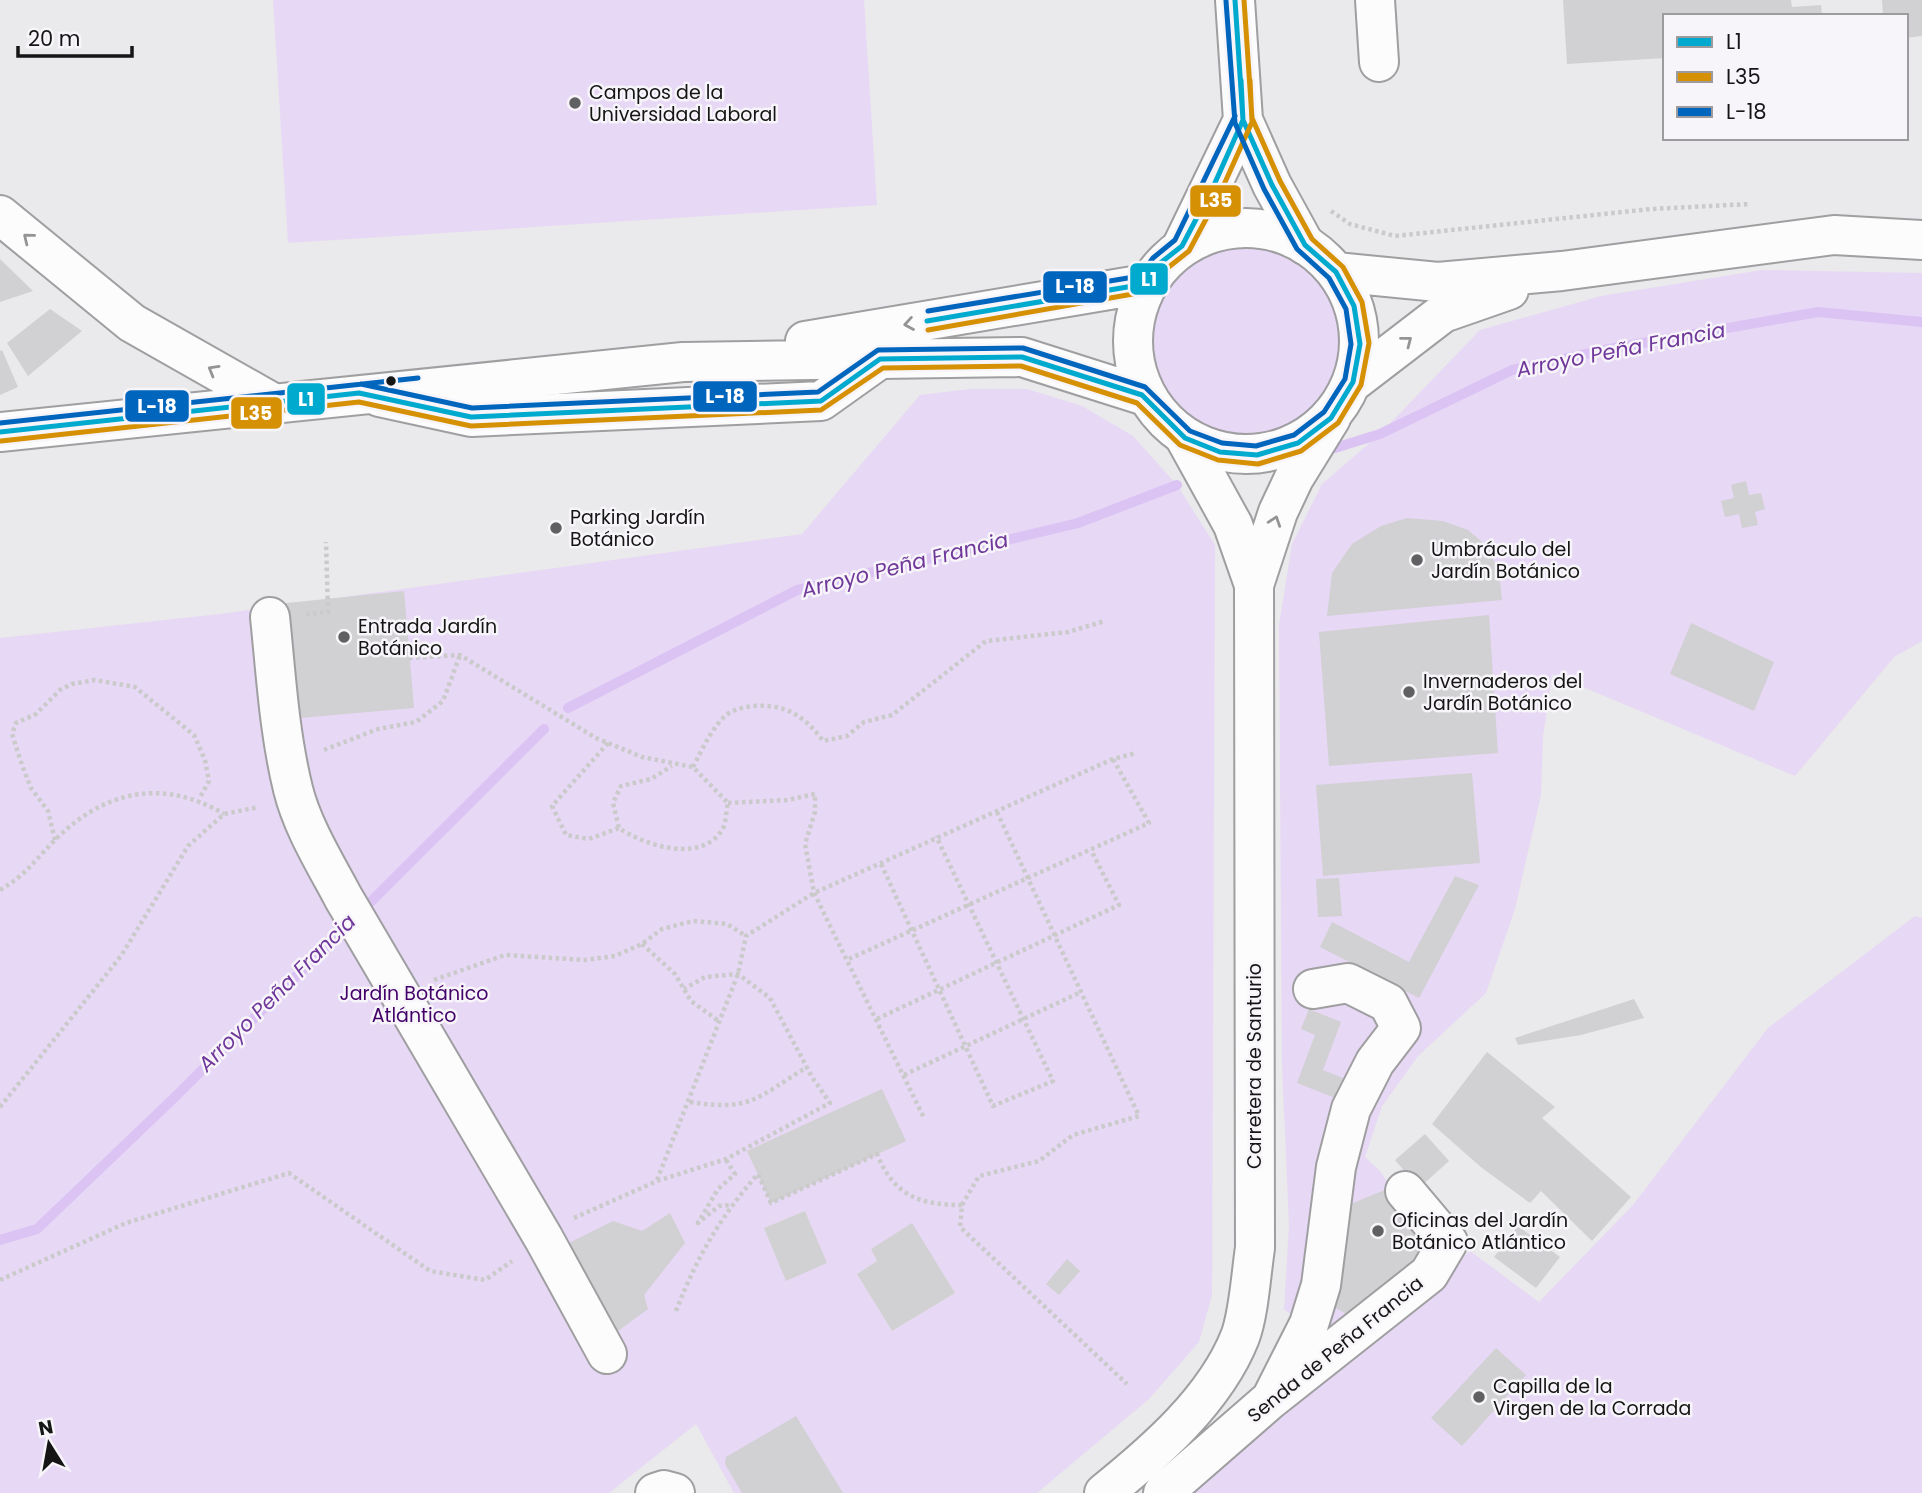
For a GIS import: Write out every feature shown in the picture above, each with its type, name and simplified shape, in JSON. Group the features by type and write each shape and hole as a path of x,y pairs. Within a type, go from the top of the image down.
{"main road":[{"path":"1235,0 1243,120 1272,185 1305,245"},
{"path":"1375,0 1379,62"},
{"path":"1182,246 1243,120"},
{"path":"0,215 132,323 273,403"},
{"path":"1142,395 1133,335 1145,284 1159,264 1182,246 1210,233 1241,227 1273,232 1305,245 1336,272 1354,306 1360,344 1353,383"},
{"path":"1336,272 1438,282 1562,271 1834,235 1922,240"},
{"path":"683,362 1022,357 1142,395 1185,438 1220,452 1257,455 1298,443 1331,418 1353,383 1443,313 1562,271"},
{"path":"0,432 359,393 683,362 1145,284"},
{"path":"359,393 471,417 821,401 880,359"},
{"name":"Carretera de Santurio","path":"1104,1493 1157,1450 1206,1395 1240,1337 1255,1248 1254,585 1278,512 1294,478 1331,418"},
{"name":"Carretera de Santurio","path":"1185,438 1233,525 1254,585"},
{"path":"270,617 280,721 294,785 343,897 544,1239 607,1354"},
{"path":"1271,1399 1308,1324 1321,1285 1336,1167 1351,1109 1375,1062 1401,1028 1388,1003 1348,983 1313,989"},
{"name":"Senda de Peña Francia","path":"1163,1493 1271,1399 1429,1274 1448,1242 1405,1191"},
{"path":"655,1493 664,1490 675,1493"}],"path":[{"path":"1324,206 1350,224 1395,236 1651,209 1762,204"},
{"path":"326,542 330,598"},
{"path":"693,767 707,738 726,715 749,706 789,710 811,725 823,741 847,736 864,722 892,715 986,641 1068,632 1105,621"},
{"path":"0,1107 121,956 188,846 224,814 294,785 323,750 378,729 416,722 443,701 460,655"},
{"path":"409,658 460,655 608,743 672,766 693,767 728,803 787,800 815,794 815,812 805,844 814,893 849,959 924,1118"},
{"path":"55,840 48,811 30,788 12,734 16,723 36,714 60,690 72,684 95,680 135,687 194,735 205,760 209,781 199,799"},
{"path":"608,743 552,806 566,835 589,839 619,828"},
{"path":"657,1181 738,974 746,936 814,893 936,836 1113,759 1136,752"},
{"path":"849,959 1149,823 1113,759"},
{"path":"672,766 651,779 621,786 613,803 619,828 641,842 682,849 706,844 722,830 728,803"},
{"path":"0,890 34,866 55,840 110,800 162,790 199,799 224,814"},
{"path":"996,810 1139,1116 1073,1135 1039,1161 979,1176 962,1205 960,1227 1127,1384"},
{"path":"881,864 993,1106 1053,1081 936,836"},
{"path":"877,1019 1119,905 1091,850"},
{"path":"440,993 433,981 505,955 585,960 615,956 642,944 662,929 693,921 727,924 746,936"},
{"path":"642,944 675,974 691,1001 720,1022"},
{"path":"904,1075 1081,992"},
{"path":"690,1102 721,1107 749,1104 807,1067"},
{"path":"676,1311 696,1259 731,1205 758,1174 771,1203 877,1154 884,1171 901,1191 932,1205 962,1205"},
{"path":"726,1159 735,1174 718,1189 698,1223 719,1206 731,1205"}],"green space":[{"name":"Campos de la Universidad Laboral","path":"273,0 864,0 877,205 288,243"},
{"path":"1235,228 1257,228 1289,236 1326,261 1351,298 1359,341 1351,384 1326,421 1289,446 1257,454 1235,454 1193,441 1159,413 1141,384 1133,352 1133,330 1146,288 1174,254 1203,236"},
{"path":"1762,270 1922,273 1922,641 1894,657 1795,776 1552,674 1543,736 1541,795 1515,909 1486,993 1418,1056 1382,1106 1365,1157 1380,1171 1434,1252 1335,1339 1284,1310 1289,1225 1282,1065 1279,625 1292,544 1322,484 1380,434 1480,330 1601,296"},
{"name":"Jardín Botánico Atlántico","path":"970,389 1027,389 1082,406 1133,436 1177,485 1215,545 1212,1295 1199,1342 1149,1399 1037,1493 734,1493 696,1424 609,1493 0,1493 0,638 220,614 802,534 920,395","holes":["805,1211 826,1263 764,1228","912,1224 955,1293 892,1331 857,1274 877,1261 871,1249"]},
{"path":"1915,916 1922,918 1922,1493 1190,1493 1470,1251 1539,1302 1633,1205 1768,1028"}],"building":[{"path":"1563,0 1791,0 1792,7 1821,5 1822,14 1663,14 1663,58 1567,64"},
{"path":"1882,0 1922,0 1922,36 1908,38 1908,14 1883,14"},
{"path":"0,259 33,291 0,302"},
{"path":"50,309 82,331 28,376 7,343"},
{"path":"2,350 18,387 0,395 0,351"},
{"path":"1746,481 1749,495 1761,493 1765,509 1755,512 1758,525 1742,528 1739,514 1725,517 1721,501 1734,498 1731,485"},
{"name":"Umbráculo del Jardín Botánico","path":"1407,518 1443,521 1468,530 1488,547 1499,572 1502,600 1327,616 1332,573 1352,544 1381,526"},
{"name":"Entrada Jardín Botánico","path":"404,591 414,708 288,719 277,604"},
{"name":"Invernaderos del Jardín Botánico","path":"1489,615 1498,753 1329,766 1319,632"},
{"path":"1691,623 1774,662 1754,711 1670,674"},
{"path":"1472,773 1480,863 1323,876 1316,785"},
{"path":"1455,876 1479,885 1419,998 1320,947 1332,922 1409,962"},
{"path":"1339,878 1342,916 1318,917 1316,879"},
{"path":"1634,999 1644,1018 1581,1035 1518,1045 1515,1038"},
{"path":"1309,1009 1341,1022 1323,1070 1343,1078 1335,1098 1297,1083 1315,1035 1301,1029"},
{"path":"1487,1052 1555,1107 1542,1118 1631,1197 1592,1241 1541,1191 1530,1203 1482,1168 1432,1124"},
{"path":"882,1089 906,1141 771,1203 747,1151"},
{"path":"1425,1134 1449,1161 1419,1188 1395,1160"},
{"name":"Oficinas del Jardín Botánico Atlántico","path":"1387,1189 1427,1255 1355,1319 1334,1307 1346,1206"},
{"path":"805,1211 827,1263 786,1281 764,1228"},
{"path":"670,1213 685,1243 644,1295 648,1309 614,1334 563,1246 613,1221 642,1231"},
{"path":"912,1223 955,1293 892,1331 857,1274 877,1261 871,1249"},
{"path":"1518,1226 1560,1257 1536,1288 1494,1257"},
{"path":"1067,1259 1080,1271 1059,1295 1046,1284"},
{"name":"Capilla de la Virgen de la Corrada","path":"1496,1348 1526,1375 1462,1446 1431,1418"},
{"path":"796,1416 843,1493 742,1493 725,1464 726,1457"}],"waterway":[{"name":"Arroyo Peña Francia","path":"1335,448 1380,434 1512,370 1609,349 1818,312 1922,322"},
{"name":"Arroyo Peña Francia","path":"568,708 797,590 1078,523 1177,485"},
{"name":"Arroyo Peña Francia","path":"0,1240 37,1229 176,1096 544,729"}],"transit line":[{"name":"L1","path":"0,432 359,393 471,417 821,401 880,359 1022,357 1142,395 1185,438 1220,452 1257,455 1298,443 1331,418 1353,382 1360,344 1354,306 1336,272 1305,245 1272,185 1243,120 1235,0"},
{"name":"L35","path":"1,441 359,402 471,426 821,410 883,368 1021,366 1137,403 1180,445 1218,460 1258,464 1301,451 1338,423 1361,385 1369,343 1362,302 1343,267 1312,239 1280,181 1252,118 1244,0"},
{"name":"L-18","path":"361,384 472,408 818,392 878,350 1023,348 1145,387 1190,431 1222,443 1256,446 1294,435 1324,412 1345,379 1351,344 1346,309 1329,278 1297,249 1264,189 1235,123 1226,1"},
{"name":"L1","path":"927,321 1145,284 1159,264 1182,246 1214,185 1243,120 1241,80"},
{"name":"L35","path":"928,330 1150,291 1165,270 1189,251 1222,189 1252,122 1250,80"},
{"name":"L-18","path":"928,311 1140,276 1153,258 1175,240 1235,116"},
{"name":"L-18","path":"0,423 418,378"}],"place":[{"name":"Campos de la Universidad Laboral","path":"575,103"},
{"name":"Parking Jardín Botánico","path":"556,528"},
{"name":"Umbráculo del Jardín Botánico","path":"1417,560"},
{"name":"Entrada Jardín Botánico","path":"344,637"},
{"name":"Invernaderos del Jardín Botánico","path":"1409,692"},
{"name":"Oficinas del Jardín Botánico Atlántico","path":"1378,1231"},
{"name":"Capilla de la Virgen de la Corrada","path":"1479,1397"}]}
